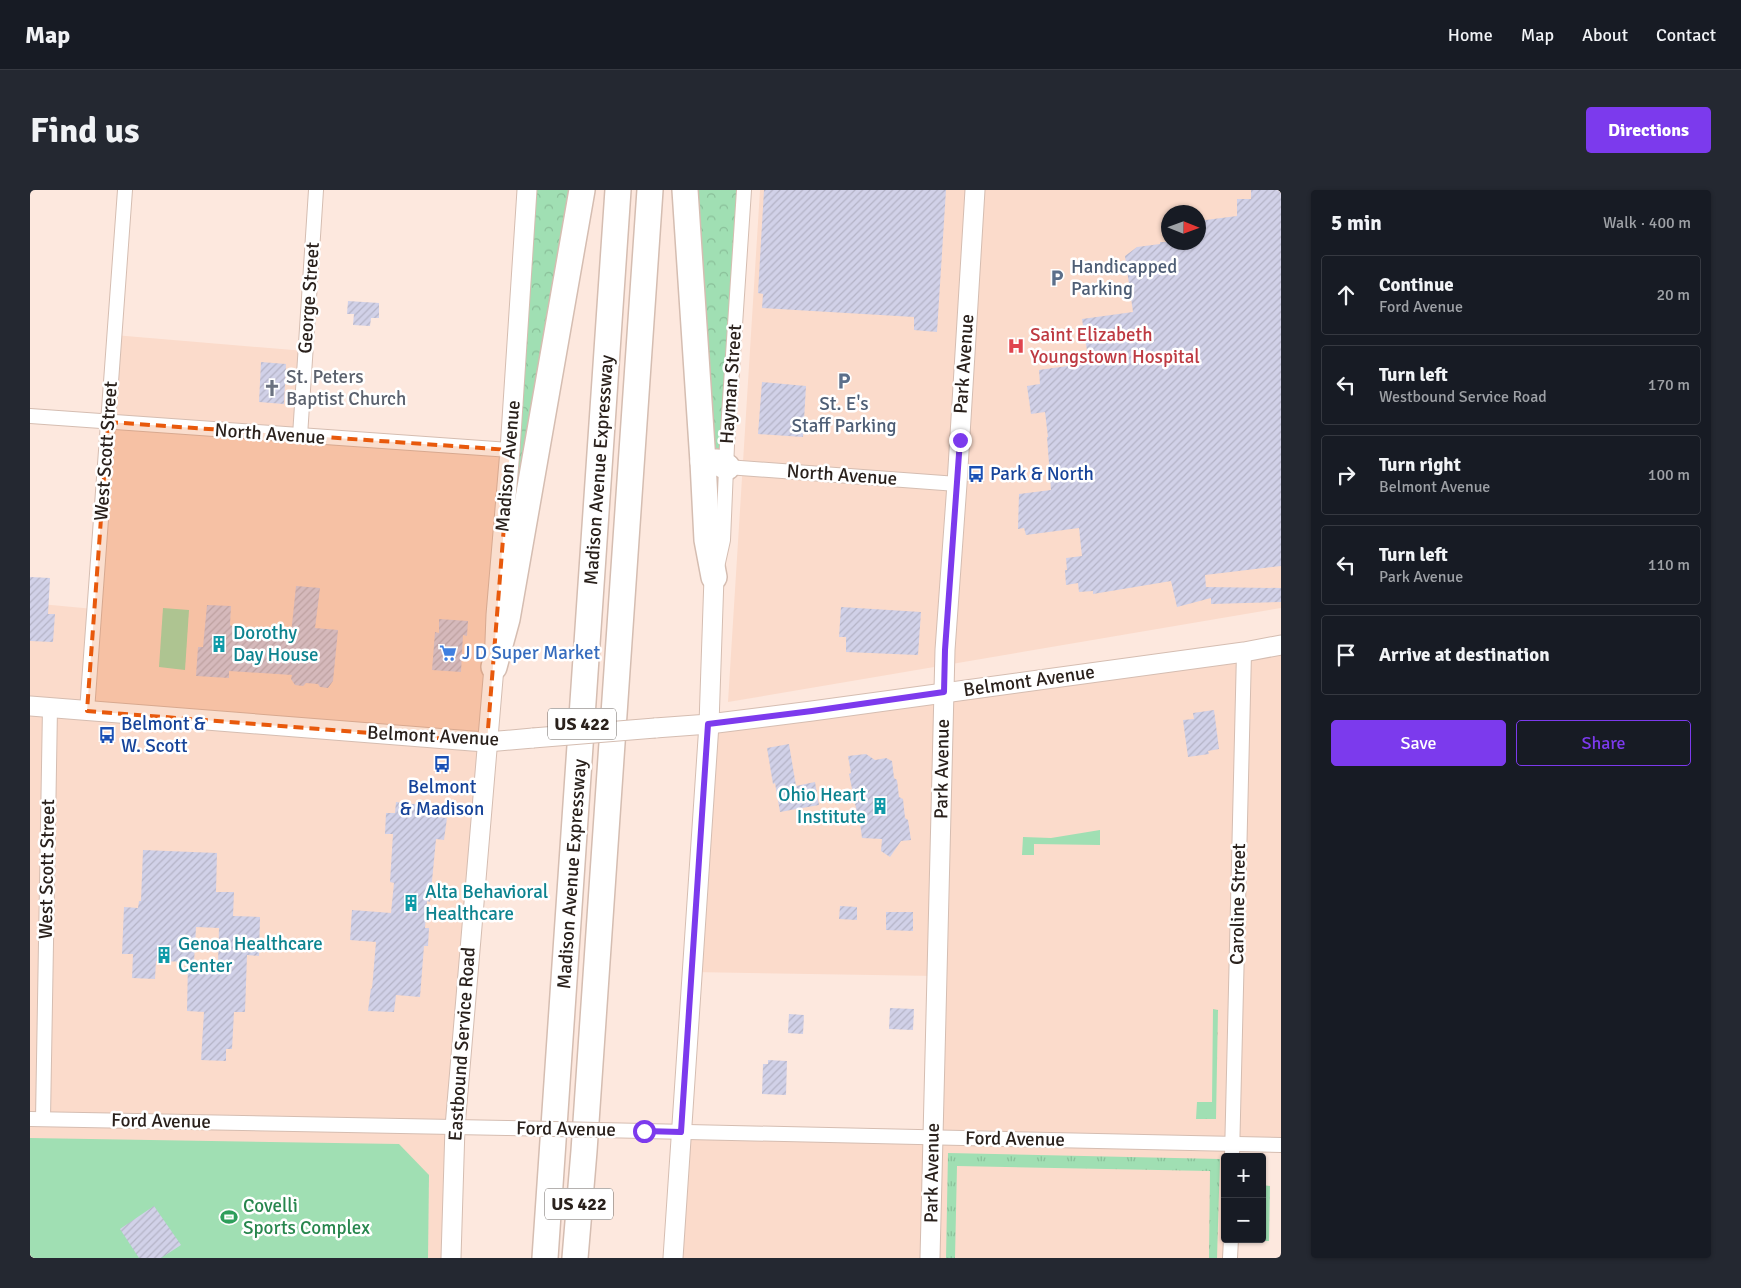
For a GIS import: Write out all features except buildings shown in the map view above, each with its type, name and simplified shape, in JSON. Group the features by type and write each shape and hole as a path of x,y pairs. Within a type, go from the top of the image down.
{"highway":[{"path":"494,667 507,620 582,190"},
{"name":"Madison Avenue Expressway","path":"545,1258 618,190"},
{"name":"Madison Avenue Expressway","path":"575,1258 650,190"},
{"path":"685,190 715,464 707,540 714,577"}],"main road":[{"name":"Madison Avenue","path":"487,742 510,450 527,190"},
{"name":"Park Avenue","path":"930,1258 945,650 975,190"},
{"path":"673,1258 708,724 714,577"},
{"name":"Belmont Avenue","path":"30,706 86,712 487,742 708,724 1244,652 1281,645"},
{"name":"Eastbound Service Road","path":"451,1258 455,1127 487,742"}],"street":[{"name":"West Scott Street","path":"86,712 125,190"},
{"name":"George Street","path":"300,436 316,190"},
{"name":"Hayman Street","path":"715,464 744,190"},
{"name":"North Avenue","path":"30,416 510,450"},
{"name":"North Avenue","path":"715,464 957,484"},
{"name":"Caroline Street","path":"1232,1150 1244,652"},
{"name":"West Scott Street","path":"36,1119 50,708"},
{"name":"Ford Avenue","path":"36,1119 932,1137 1232,1150 1281,1145"},
{"path":"1230,1258 1231,1243"}],"highlighted area":[{"path":"108,422 510,450 487,742 87,711"}],"shaded area":[{"name":"Saint Elizabeth Youngstown Hospital","path":"760,190 1281,190 1281,608 728,702"},
{"path":"114,335 305,351 300,435 510,450 451,1258 30,1258 30,603 94,609"},
{"path":"1281,645 1281,1145 1233,1144 1232,1153 1221,1153 1221,1243 1226,1243 1230,1258 673,1258 681,1132 932,1137 936,976 692,972 709,724"}],"green space":[{"path":"527,190 582,190 496,615"},
{"path":"685,190 744,190 727,467 703,462"},
{"path":"163,608 189,610 185,670 159,667"},
{"path":"1100,830 1100,845 1034,844 1034,855 1022,855 1023,837 1051,838"},
{"path":"1213,1009 1218,1010 1216,1119 1196,1119 1197,1102 1212,1102"},
{"name":"Covelli Sports Complex","path":"30,1138 399,1144 429,1175 428,1258 30,1258"},
{"path":"948,1153 1220,1159 1217,1258 1209,1258 1210,1171 957,1166 955,1258 946,1258"},
{"path":"1266,1186 1270,1186 1269,1241 1266,1241"}],"place":[{"name":"Handicapped Parking","path":"1057,278"},
{"name":"Saint Elizabeth Youngstown Hospital","path":"1016,346"},
{"name":"St. E's Staff Parking","path":"844,381"},
{"name":"St. Peters Baptist Church","path":"272,388"},
{"name":"Park & North","path":"976,474"},
{"name":"Dorothy Day House","path":"219,644"},
{"name":"J D Super Market","path":"448,653"},
{"name":"Belmont & W. Scott","path":"107,735"},
{"name":"Belmont & Madison","path":"442,764"},
{"name":"Ohio Heart Institute","path":"880,806"},
{"name":"Alta Behavioral Healthcare","path":"411,903"},
{"name":"Genoa Healthcare Center","path":"164,955"},
{"name":"Covelli Sports Complex","path":"229,1217"}],"route":[{"path":"644,1131 681,1132 708,724 944,692 945,650 960,440"}]}
